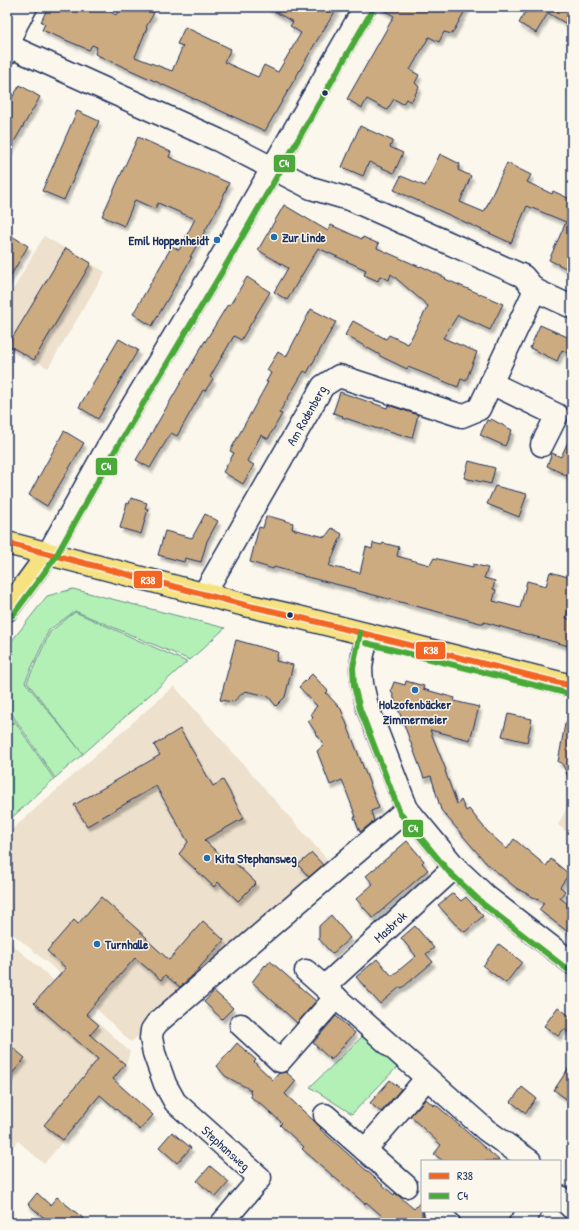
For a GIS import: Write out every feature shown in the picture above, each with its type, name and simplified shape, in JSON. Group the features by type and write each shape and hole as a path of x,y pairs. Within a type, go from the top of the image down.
{"main road":[{"path":"7,543 572,686"},
{"path":"7,610 48,554"}],"street":[{"path":"26,7 16,25 8,48 218,140 311,188 352,200 523,276 535,290 572,308"},
{"path":"48,554 110,443 216,268 365,7"},
{"name":"Am Rodenberg","path":"204,594 323,386 339,376 462,416 479,409 535,290"},
{"path":"491,383 557,415 542,445"},
{"path":"368,635 361,668 362,684 367,706 408,809 455,867 488,898 572,963"},
{"name":"Stephansweg","path":"222,1223 260,1178 174,1102 159,1069 151,1038 152,1030 157,1023 408,809"},
{"name":"Masbrok","path":"241,1025 280,1060 330,992 455,867"},
{"path":"306,970 486,1130 529,1160"},
{"path":"365,1150 427,1078"},
{"path":"325,1115 406,1186"},
{"path":"561,1198 572,1208"},
{"path":"436,1212 449,1223"},
{"path":"520,1223 529,1212"}],"shaded area":[{"path":"44,236 105,272 48,368 7,344 7,300"},
{"path":"174,686 333,866 131,1042 55,969 7,929 7,834"},
{"path":"572,798 572,836 558,825"},
{"path":"7,940 49,976 130,1052 126,1065 44,1164 18,1141 7,1153"}],"green space":[{"path":"73,589 225,628 190,660 75,611 49,630 25,682 83,754 55,778 7,707 7,647 47,596"},
{"path":"75,612 187,662 83,754 27,682 50,632"},
{"path":"7,710 54,779 7,822"},
{"path":"363,1036 397,1067 352,1114 310,1087"}],"building":[{"path":"48,7 102,7 116,15 120,7 143,7 154,13 146,27 147,28 135,57 172,71 183,46 177,44 185,27 231,49 224,62 258,77 264,65 278,72 301,33 290,26 293,22 267,7 338,7 316,42 265,131 95,54 97,47 92,45 89,50 42,30 45,24 41,22"},
{"path":"378,7 467,7 452,34 444,32 439,42 429,37 410,70 419,75 415,83 419,87 411,102 406,99 403,104 394,99 387,110 367,99 362,108 347,99 394,16"},
{"path":"528,7 572,7 572,27 548,13 536,33 519,23"},
{"path":"20,85 40,97 7,154 7,106"},
{"path":"77,111 99,121 64,200 42,191"},
{"path":"360,126 393,141 390,147 403,153 394,173 369,162 363,176 342,167"},
{"path":"138,137 171,152 169,157 229,183 218,208 190,257 192,257 152,326 133,314 172,246 179,250 195,219 158,203 155,209 135,200 124,226 102,216"},
{"path":"440,154 460,164 458,170 471,176 460,202 484,212 507,163 531,175 527,182 552,194 553,191 572,200 572,271 549,260 566,222 527,206 511,243 394,190 401,176 425,186"},
{"path":"284,205 328,231 331,225 362,239 363,237 379,244 377,248 420,267 421,266 446,278 445,279 503,304 490,330 458,315 443,338 477,352 466,381 461,379 458,387 408,367 407,369 380,356 345,335 353,321 386,339 389,335 408,344 428,306 391,274 389,280 380,276 378,281 364,275 366,270 318,248 287,300 274,292 288,268 258,250"},
{"path":"7,233 28,246 7,282"},
{"path":"66,248 91,263 34,360 8,345"},
{"path":"247,277 270,292 241,340 234,336 210,377 213,379 205,391 203,390 177,436 171,433 150,468 136,460 205,341"},
{"path":"311,309 336,322 307,373 304,371 279,413 282,414 268,439 261,435 247,461 254,465 243,484 223,472 234,453 230,451 268,382 266,382 271,373 267,370 278,352 286,357"},
{"path":"540,325 572,339 572,355 562,350 557,361 530,348"},
{"path":"119,339 138,350 98,419 79,407"},
{"path":"340,392 387,408 388,405 418,415 412,438 383,429 378,429 333,413"},
{"path":"491,419 512,430 505,446 480,435 487,420 490,421"},
{"path":"64,431 84,443 47,506 29,495"},
{"path":"572,433 572,478 547,466 552,453 561,457"},
{"path":"469,461 495,468 491,484 464,478"},
{"path":"495,486 527,494 519,517 487,504"},
{"path":"131,498 147,503 145,508 148,509 141,534 120,528 127,503 129,504"},
{"path":"205,514 218,521 207,541 201,562 185,558 184,562 158,555 165,531 192,538"},
{"path":"266,517 272,517 293,523 292,529 325,537 332,528 342,534 329,566 360,573 366,547 372,549 373,543 382,545 383,543 399,547 397,556 430,565 434,558 473,567 473,564 488,568 484,578 495,581 493,589 496,590 493,601 520,608 527,581 546,586 550,572 572,578 572,598 566,618 572,620 572,647 484,622 484,624 274,567 273,569 250,562 259,527 263,528"},
{"path":"236,640 278,652 276,661 293,665 285,697 276,706 268,696 245,691 233,702 220,700"},
{"path":"312,674 328,691 326,693 341,709 379,808 371,811 374,821 360,832 342,780 330,785 317,751 324,745 308,721 313,718 311,713 317,706 299,687"},
{"path":"406,681 424,686 423,689 455,698 454,701 479,707 470,740 430,730 446,770 445,771 457,804 461,800 466,811 469,809 487,831 507,849 514,839 546,866 551,859 569,874 560,887 565,891 560,898 572,907 572,935 539,910 544,903 516,888 486,863 441,810 431,776 424,778 391,690 394,682 405,685"},
{"path":"508,714 532,719 527,742 502,736"},
{"path":"567,721 572,722 572,785 562,763 558,762 565,724"},
{"path":"180,729 213,786 223,780 244,818 204,840 230,864 233,861 256,883 238,901 218,882 214,887 179,854 188,842 156,786 87,826 74,805 160,755 154,745"},
{"path":"407,841 424,861 422,863 428,870 373,918 356,899 373,884 366,876"},
{"path":"312,853 323,865 309,877 298,865"},
{"path":"453,893 461,901 466,897 483,916 465,932 455,924 438,905"},
{"path":"101,897 169,960 203,921 224,940 193,975 180,987 165,975 161,980 135,958 86,1014 99,1025 90,1035 125,1064 113,1079 153,1115 140,1130 100,1095 63,1140 44,1125 98,1059 34,1003 66,968 47,951 74,920 78,924"},
{"path":"331,915 350,938 332,954 319,939 319,926"},
{"path":"415,926 434,948 426,954 433,962 380,1004 356,977 377,959 392,976 416,956 401,938"},
{"path":"499,944 522,962 506,983 483,966"},
{"path":"270,961 316,1001 297,1023 252,982"},
{"path":"214,991 233,1008 222,1019 204,1002"},
{"path":"558,1007 572,1018 572,1035 564,1029 558,1036 544,1026"},
{"path":"336,1016 355,1033 331,1060 313,1043"},
{"path":"7,1043 25,1058 7,1080"},
{"path":"237,1043 256,1060 254,1062 273,1080 279,1073 286,1072 296,1081 285,1094 321,1128 320,1129 394,1195 395,1193 414,1209 421,1201 422,1216 429,1223 390,1223 366,1202 365,1204 302,1149 304,1147 280,1125 282,1123 251,1097 251,1090 225,1076 217,1066"},
{"path":"572,1063 572,1103 554,1090"},
{"path":"390,1080 401,1089 381,1112 370,1103"},
{"path":"522,1087 536,1098 526,1113 511,1102"},
{"path":"426,1099 434,1106 435,1104 499,1160 442,1160 434,1154 441,1145 410,1116"},
{"path":"172,1132 191,1148 177,1163 159,1147"},
{"path":"210,1166 229,1182 216,1197 197,1181"},
{"path":"37,1193 50,1205 57,1197 89,1223 50,1223 28,1204"}],"transit line":[{"name":"C4","path":"13,615 55,558 113,454 222,272 372,11"},
{"name":"R38","path":"7,543 245,605 572,686"},
{"name":"C4","path":"360,633 353,667 354,686 360,709 400,813 449,872 483,904 567,969"},
{"name":"C4","path":"366,643 570,694"}],"place":[{"name":"Zur Linde","path":"274,237"},
{"name":"Emil Hoppenheidt","path":"217,240"},
{"name":"Holzofenbäcker Zimmermeier","path":"415,690"},
{"name":"Kita Stephansweg","path":"207,858"},
{"name":"Turnhalle","path":"97,944"}]}
